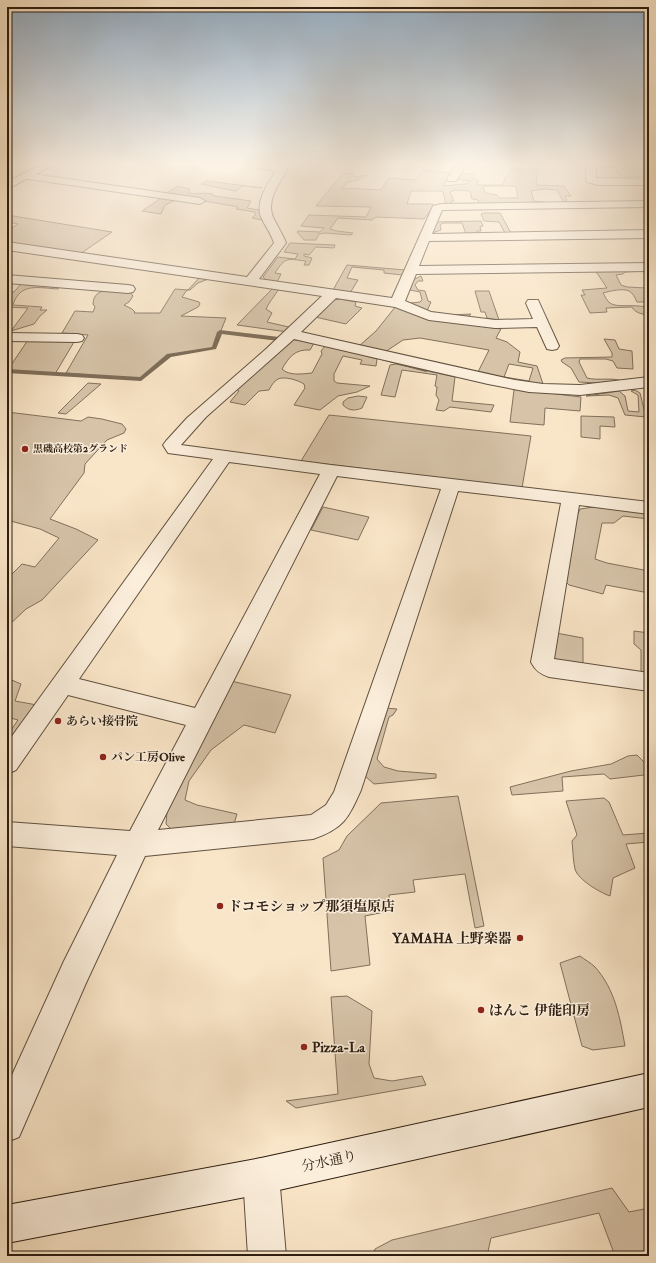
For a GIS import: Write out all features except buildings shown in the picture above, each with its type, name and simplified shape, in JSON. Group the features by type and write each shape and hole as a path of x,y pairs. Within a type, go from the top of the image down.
{"street":[{"path":"251,281 280,243 270,223"},
{"path":"397,302 431,223"},
{"path":"425,238 649,234"},
{"path":"7,246 397,302 429,316 495,324 542,323"},
{"path":"410,270 649,267"},
{"path":"7,278 128,289"},
{"path":"333,293 292,334 202,414 172,445 174,449 451,485 649,508"},
{"path":"533,303 552,346"},
{"path":"292,334 338,343 400,360 506,384 539,389 572,390 649,382"},
{"path":"7,337 77,338"},
{"path":"7,763 224,456"},
{"path":"7,1125 75,972 137,844 331,470"},
{"path":"7,834 137,844 313,827 328,820 339,810 348,790 451,485"},
{"path":"571,499 542,662 549,668 649,682"},
{"path":"62,684 202,719"},
{"name":"分水通り","path":"7,1224 261,1176 649,1090"},
{"path":"261,1176 267,1256"}],"shaded area":[{"path":"12,223 56,223 112,232 80,254 7,243 7,231 18,224"},
{"path":"303,223 334,223 330,229 353,233 351,235 325,233 319,234 316,240 304,240 297,232 298,231 320,232 324,228 301,226"},
{"path":"436,223 482,223 483,226 480,227 481,231 477,231 477,235 466,234 462,223 443,223 440,225 441,230 432,233"},
{"path":"500,223 505,223 511,233 505,233"},
{"path":"290,243 335,245 334,248 316,247 309,255 304,254 304,256 312,258 309,265 304,265 306,261 291,259 285,261 275,273 281,274 277,282 267,281 263,277 278,257 295,259 298,254 284,252"},
{"path":"347,265 405,270 403,275 384,273 384,270 352,267 347,278 358,280 350,293 333,290"},
{"path":"595,270 643,271 625,272 623,274 616,275 621,285 627,287 646,288 649,294 649,302 637,302 632,293 626,290 616,290 603,293 610,303 621,306 645,307 648,315 637,312 632,307 606,308 607,312 590,313 581,295 585,295 582,290 607,288"},
{"path":"201,276 211,278 198,283 188,290"},
{"path":"421,276 423,281 418,281 415,285 418,290 425,291 428,301 431,302 427,311 449,315 471,314 469,316 461,317 438,315 424,311 411,303 420,302 422,300 420,292 410,290 413,280"},
{"path":"21,284 60,286 58,289 31,288 20,293 13,305 42,307 40,310 47,310 34,324 11,331 28,308 7,307 7,294 14,292"},
{"path":"275,286 285,289 278,290 267,306 266,309 272,313 267,322 293,328 288,332 237,325"},
{"path":"175,289 188,290 182,297 199,302 200,304 198,307 181,316 226,318 214,348 169,355 141,379 66,373 88,335 62,333 75,311 93,312 95,307 93,304 94,298 97,294 107,290 130,292 133,296 129,302 124,305 132,309 135,312 134,313 160,313"},
{"path":"475,291 489,291 499,320 487,318 485,312 481,312"},
{"path":"340,299 356,302 355,306 362,308 346,324 315,317 334,300"},
{"path":"396,306 430,319 501,329 496,338 507,342 520,352 518,362 537,366 543,384 477,374 489,350 420,338 403,340 385,352 359,346 376,331","holes":["509,364 533,368 529,381 504,377"]},
{"path":"291,339 314,343 310,350 296,352 290,357 282,369 288,373 312,373 322,354 321,351 326,345 377,359 376,366 360,364 362,360 343,356 334,374 334,381 337,383 370,386 357,392 338,396 320,410 294,405 305,388 304,384 287,378 277,380 269,390 259,391 245,405 230,402 239,391 236,389"},
{"path":"604,339 615,340 619,349 632,351 633,369 617,368 613,361 606,359 580,359 579,362 587,378 614,379 622,381 596,383 579,382 571,368 561,360 565,358 612,357 612,353"},
{"path":"28,340 70,340 74,342 55,374 11,372 7,374 7,371"},
{"path":"396,364 455,377 452,401 494,405 491,412 450,407 444,411 436,410 439,400 436,395 437,387 435,386 437,375 402,370 395,397 381,395 390,365"},
{"path":"88,383 101,384 66,414 58,413"},
{"path":"516,389 581,397 580,411 545,408 544,425 510,422 514,390"},
{"path":"635,390 640,393 646,417 625,415 618,398 609,395 586,396 619,391 625,396 628,411 639,412 638,395 631,391"},
{"path":"358,396 367,397 362,408 352,410 343,405 343,402 348,398"},
{"path":"7,412 81,421 88,417 102,419 122,424 126,429 124,433 107,440 85,464 84,473 50,519 76,529 98,540 42,600 26,609 7,627 7,579 22,564 35,567 59,538 40,529 7,520"},
{"path":"329,415 531,436 522,488 301,461"},
{"path":"581,416 614,417 615,427 600,426 600,439 581,437"},
{"path":"323,507 369,517 358,540 311,530"},
{"path":"594,507 649,513 649,519 623,516 614,523 602,523 595,559 607,563 649,571 649,593 606,585 603,594 569,585 565,581 577,516 580,509"},
{"path":"634,631 649,633 649,675 641,674 641,650 634,644"},
{"path":"556,633 583,638 583,667 562,664 553,657"},
{"path":"7,678 21,684 15,701 37,705 7,751 7,736 18,720 7,717"},
{"path":"231,681 291,695 275,733 244,725 211,750 189,781 185,800 197,805 237,814 234,824 171,829 166,824 167,811"},
{"path":"385,708 397,709 393,715 389,717 377,759 384,767 398,771 436,774 436,778 374,784 365,776"},
{"path":"637,755 645,763 649,763 649,777 644,775 610,779 604,774 562,777 563,791 512,795 510,787 571,771 611,764 628,756"},
{"path":"458,796 484,926 475,928 465,874 413,880 415,892 389,895 390,911 365,916 370,965 331,971 323,858 339,850 347,836 381,803"},
{"path":"604,798 609,802 623,835 649,833 649,842 626,844 635,868 613,878 610,896 585,882 575,869 572,841 577,835 566,801"},
{"path":"580,956 595,967 612,994 619,1014 625,1046 593,1050 582,1046 560,963"},
{"path":"347,996 372,1011 369,1064 374,1078 392,1081 422,1076 426,1085 296,1108 286,1101 338,1094 331,997"},
{"path":"612,1188 629,1212 649,1208 649,1256 615,1256 599,1213 491,1238 487,1256 372,1256 375,1249 392,1240"}],"waterway":[{"path":"7,371 141,379 169,355 214,348 220,332 279,339 288,338"},
{"path":"380,358 426,370"}],"place":[{"name":"黒磯高校第2グランド","path":"25,449"},
{"name":"あらい接骨院","path":"58,721"},
{"name":"パン工房Olive","path":"103,757"},
{"name":"ドコモショップ那須塩原店","path":"220,906"},
{"name":"YAMAHA 上野楽器","path":"520,938"},
{"name":"はんこ 伊能印房","path":"481,1010"},
{"name":"Pizza-La","path":"304,1047"}]}
